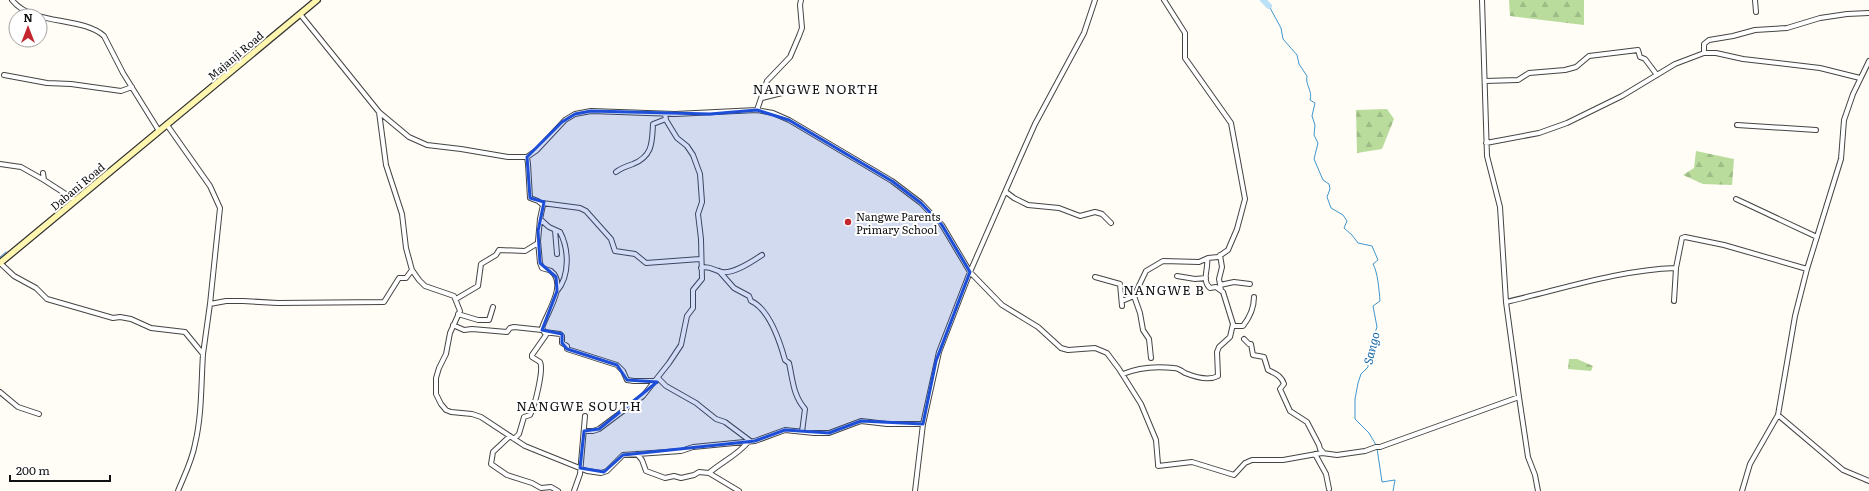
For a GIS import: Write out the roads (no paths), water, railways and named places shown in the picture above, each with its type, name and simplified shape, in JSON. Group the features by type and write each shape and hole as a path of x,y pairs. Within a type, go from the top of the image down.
{"main road":[{"name":"Majanji Road","path":"167,125 300,14 312,2 317,0"},
{"name":"Dabani Road","path":"0,263 167,125"}],"street":[{"path":"12,0 22,9 44,18 85,26 100,32 104,36 123,72 159,131"},
{"path":"757,110 767,81 790,56 799,36 802,28 801,0"},
{"path":"915,491 923,424 936,361 970,272 1035,124 1084,33 1095,0"},
{"path":"1095,277 1120,284 1122,303 1134,296 1146,270 1163,261 1199,262 1220,255 1228,250 1234,237 1245,199 1231,124 1185,58 1185,33 1164,0"},
{"path":"1482,0 1487,156 1500,207 1506,302 1528,457 1536,475 1538,491"},
{"path":"1755,0 1756,12"},
{"path":"1704,53 1704,44 1709,40 1755,30 1787,28 1833,16 1869,13"},
{"path":"300,14 379,112 409,137 427,145 461,148 508,157 526,158 537,150 565,120 582,112 666,117 757,110 773,113 789,120 892,181 915,198 942,225 970,272 1002,305 1038,327 1061,348 1068,350 1095,348 1103,351 1112,359 1141,404 1155,436 1158,465 1192,462 1234,475 1248,461 1283,460 1327,453"},
{"path":"1485,81 1518,80 1529,73 1576,67 1589,56 1638,50 1640,57 1645,59 1657,75"},
{"path":"1486,143 1539,132 1567,124 1622,96 1675,64 1704,53 1716,53 1743,59 1820,68 1860,78"},
{"path":"1742,491 1750,464 1778,415 1795,316 1807,269 1841,159 1844,120 1847,107 1860,78 1868,68 1869,61"},
{"path":"4,75 47,83 71,84 120,91 132,87"},
{"path":"762,98 782,93"},
{"path":"379,112 386,165 402,214 406,248 412,270 425,286 451,293 456,299 460,311 448,338 446,354 436,378 436,394 438,400 446,410 481,417 525,446 580,468 597,473 607,471 623,455 681,451 693,447 759,440 780,430 829,432 861,421 887,424 923,424"},
{"path":"616,172 623,167 637,162 648,154 652,142 653,124 666,117"},
{"path":"584,431 593,432 600,429 643,396 657,379 681,345 687,316 693,308 693,290 702,279 700,259 701,239 698,214 702,202 700,174 693,155 687,146 677,138 666,117"},
{"path":"167,125 210,186 220,208 203,354 200,419 190,463 178,491"},
{"path":"1736,125 1816,130"},
{"path":"526,158 528,164 530,198 542,203 580,208 586,211 611,239 615,251 635,254 646,264 700,259"},
{"path":"0,164 21,167 76,200"},
{"path":"43,173 44,180"},
{"path":"1006,192 1014,198 1028,204 1059,208 1080,216 1095,212 1102,214 1111,223"},
{"path":"1736,199 1817,237"},
{"path":"542,203 538,243 541,266 551,271 556,277 557,291"},
{"path":"540,219 554,230 562,234 567,268 563,284 557,291 543,331 546,335 535,349 532,357 540,362 542,369 534,406 530,415 524,417 519,434 493,452 491,464 507,476 532,483 542,488 550,487 558,491"},
{"path":"554,230 557,254"},
{"path":"1674,301 1676,268 1682,238 1686,237 1731,247 1807,269"},
{"path":"456,299 478,286 481,264 496,254 499,250 525,250 538,243"},
{"path":"701,268 709,268 724,273 742,267 762,254"},
{"path":"1123,374 1143,367 1176,368 1186,373 1205,378 1215,378 1218,376 1217,352 1219,347 1230,337 1233,326 1219,279 1222,267 1220,255"},
{"path":"1207,259 1206,278 1207,286 1210,288 1221,287 1234,282 1250,284"},
{"path":"0,263 14,276 36,288 47,299 113,318 120,317 131,319 151,328 185,332 203,354"},
{"path":"1506,302 1605,276 1633,273 1643,270 1676,268"},
{"path":"210,304 226,301 278,303 384,302 399,278 406,278 412,270"},
{"path":"720,271 734,288 749,296 751,301 756,303 772,322 786,362 789,363 791,381 797,398 805,409 802,432"},
{"path":"1177,276 1195,279 1206,278"},
{"path":"1134,296 1140,313 1143,330 1149,339 1151,358"},
{"path":"1233,326 1243,326 1247,322 1254,308 1254,297"},
{"path":"458,314 478,320 489,320 493,307"},
{"path":"453,325 464,330 472,329 498,333 506,332 510,328 514,327 560,334 562,336 562,343 567,346 567,349 617,365 623,371 627,380 634,382 657,379 666,386 696,403 716,419 725,422 750,441"},
{"path":"1244,339 1251,344 1254,354 1264,358 1268,370 1275,372 1283,381 1284,384 1280,389 1280,392 1287,402 1290,411 1308,422 1322,452 1337,455 1365,451 1519,398"},
{"path":"0,392 18,407 39,414"},
{"path":"1778,415 1843,470 1869,481"},
{"path":"574,491 580,474 585,416"},
{"path":"710,474 724,461 738,453 750,441"},
{"path":"1314,454 1320,449"},
{"path":"637,454 642,460 646,471 665,478 674,476 681,478 694,475 699,472 710,474 721,479 722,482 733,486 739,491"},
{"path":"1314,454 1326,474 1329,489"}],"waterway":[{"name":"Sango","path":"1263,0 1269,6"},
{"name":"Sango","path":"1269,6 1281,28 1283,39 1297,55 1299,64 1307,76 1307,82 1311,94 1310,100 1315,103 1312,116 1315,125 1314,135 1318,143 1314,159 1323,180 1329,184 1330,189 1327,197 1331,208 1343,215 1347,221 1344,228 1358,243 1372,246 1378,260 1373,264 1379,287 1380,301 1373,306 1377,327 1369,350 1368,367 1361,374 1355,399 1355,419 1369,433 1376,445"},
{"path":"0,257 6,252"},
{"name":"Sango","path":"1377,448 1382,482 1395,480 1393,491"}],"place":[{"name":"Nangwe Parents Primary School","path":"848,222"}],"district":[{"name":"NANGWE NORTH","path":"816,88"},
{"name":"NANGWE B","path":"1164,289"},
{"name":"NANGWE SOUTH","path":"579,405"}]}
